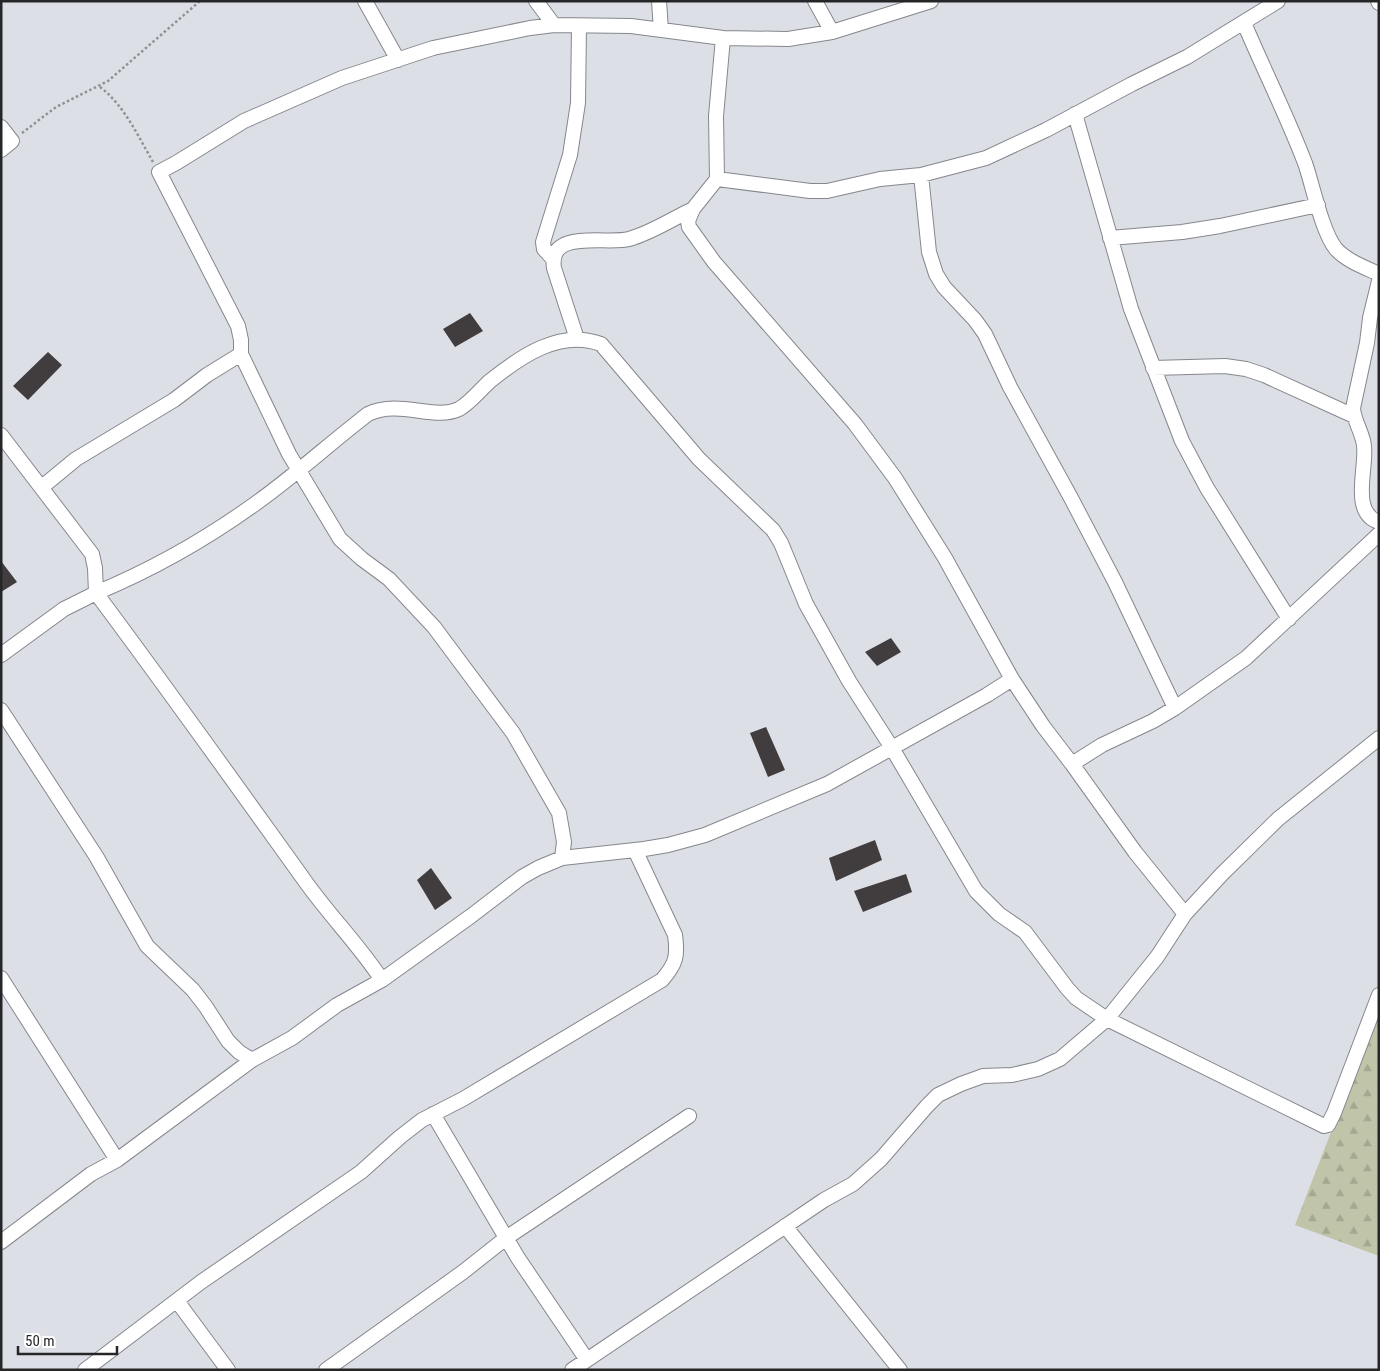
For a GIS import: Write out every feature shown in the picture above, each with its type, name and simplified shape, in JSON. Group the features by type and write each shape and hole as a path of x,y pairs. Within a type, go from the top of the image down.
{"street":[{"path":"366,1 398,60"},
{"path":"536,1 554,26"},
{"path":"659,1 661,30"},
{"path":"815,1 832,32"},
{"path":"562,858 564,842 559,813 513,733 456,654 428,620 389,579 340,540 290,454 240,354 241,340 238,326 158,172 244,121 342,78 432,48 530,28 554,26 631,26 723,38 788,39 832,32 931,1"},
{"path":"717,179 810,191 827,191 880,179 921,175 986,158 1187,57 1278,1"},
{"path":"1244,23 1305,163 1326,230 1337,250 1350,260 1379,274"},
{"path":"553,259 544,249 543,242 570,155 578,103 579,26"},
{"path":"723,38 716,116 717,179 689,215 688,224 714,262 855,424 895,478 945,558 1012,679 1043,726 1135,852 1185,914"},
{"path":"1075,114 1131,309 1182,441 1207,488 1289,619"},
{"path":"1,127 6,145"},
{"path":"921,175 929,252 936,274 985,334 1010,387 1071,498 1114,582 1175,708"},
{"path":"1110,238 1211,228 1318,205"},
{"path":"578,339 554,268 553,259 558,250 566,244 578,240 616,241 628,239 693,209"},
{"path":"1379,281 1354,401 1354,416 1364,448 1362,479 1364,510 1373,520 1379,522"},
{"path":"1,655 64,609 140,574 199,541 252,506 355,424 374,412 392,408 452,412 461,408 491,381 525,355 540,347 555,342 578,339 592,340 601,344 699,459 773,530 806,604 848,681 892,748 976,891 999,914 1025,932 1076,998 1107,1019 1324,1126 1328,1125 1331,1120 1379,994"},
{"path":"42,488 58,472 76,459 174,400 207,375 240,354"},
{"path":"1153,368 1225,366 1246,369 1264,375 1354,416"},
{"path":"1,435 92,554 96,594 222,764 306,883 369,960 382,980"},
{"path":"1072,764 1102,745 1153,721 1175,708 1246,658 1379,534"},
{"path":"1,1242 91,1174 117,1160 252,1060 292,1038 337,1006 382,980 522,877 538,868 562,858 668,845 705,835 827,784 987,695 1012,679"},
{"path":"1,710 96,856 147,946 193,990 228,1041 239,1052 252,1060"},
{"path":"572,1370 824,1200 852,1184 881,1159 938,1096 961,1084 983,1076 1012,1075 1038,1069 1060,1059 1107,1019 1157,957 1185,914 1222,874 1278,819 1379,738"},
{"path":"85,1370 201,1282 361,1172 400,1136 433,1114 463,1099 662,980 671,970 676,959 675,935 635,850"},
{"path":"1,978 117,1160"},
{"path":"433,1114 506,1238 538,1289 587,1360"},
{"path":"326,1370 463,1272 506,1238 689,1116"},
{"path":"785,1226 900,1370"},
{"path":"176,1301 228,1370"}],"path":[{"path":"6,145 56,107 100,86 130,63 200,1"},
{"path":"100,86 109,93 118,105 158,172"}],"green space":[{"path":"1379,1008 1379,1256 1295,1225"}],"building":[{"path":"470,313 483,331 455,347 443,329"},
{"path":"48,352 62,365 28,400 13,386"},
{"path":"1,561 17,582 1,592"},
{"path":"891,638 901,652 877,666 865,652"},
{"path":"766,727 785,770 768,777 750,733"},
{"path":"875,840 882,860 836,881 829,858"},
{"path":"431,868 452,898 435,910 417,880"},
{"path":"906,874 912,892 863,912 854,891"}]}
